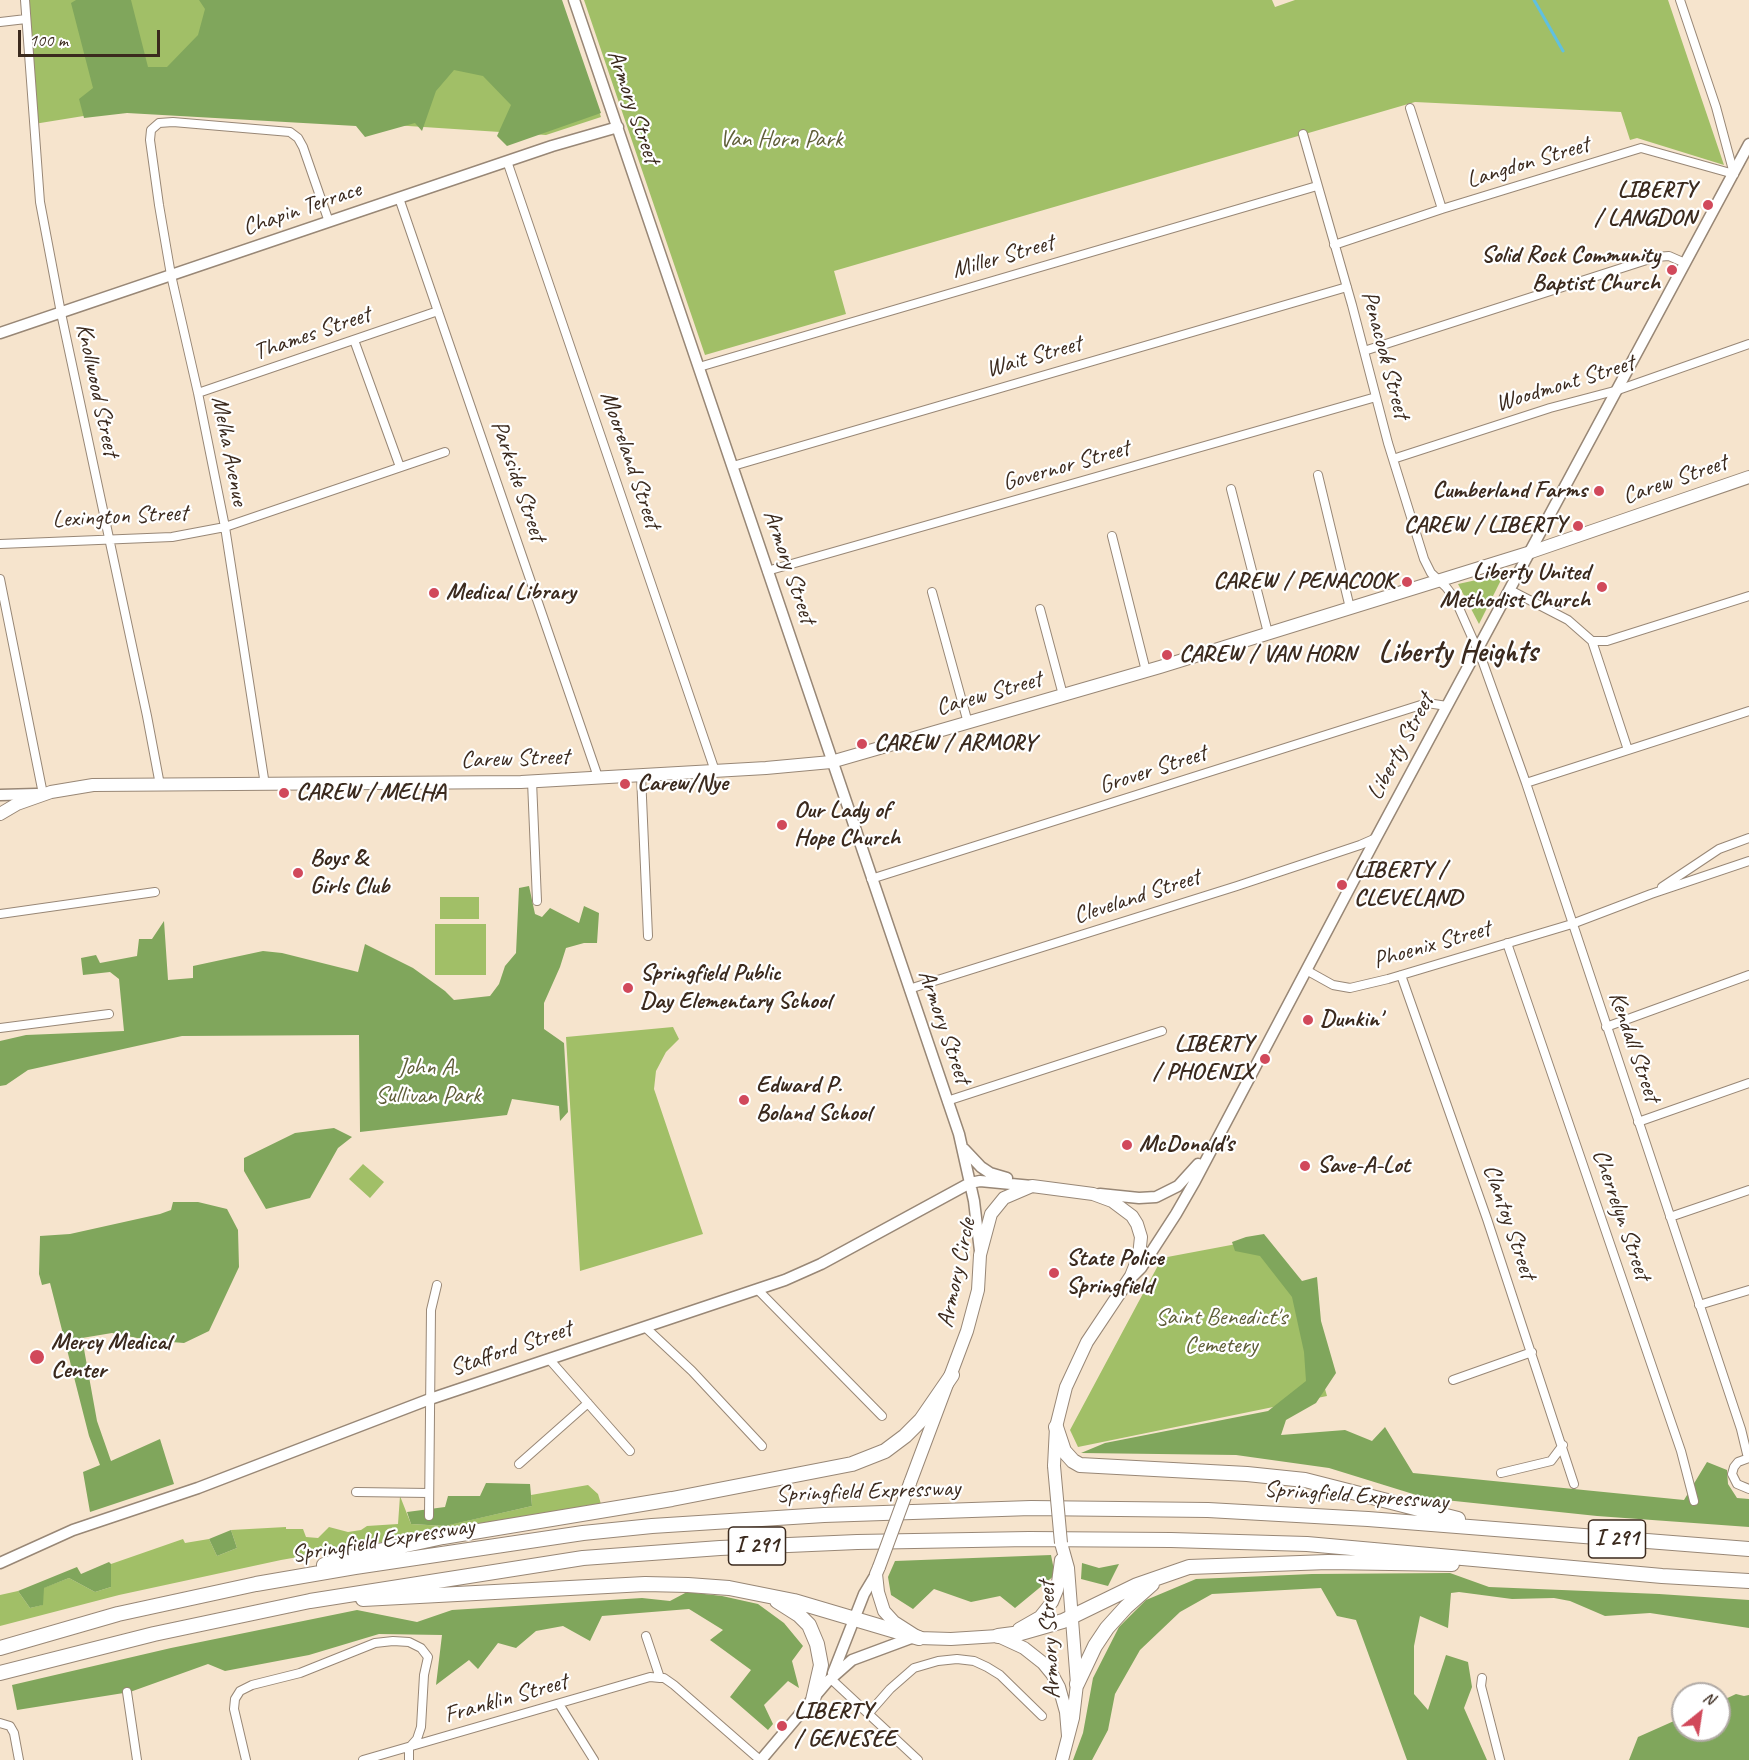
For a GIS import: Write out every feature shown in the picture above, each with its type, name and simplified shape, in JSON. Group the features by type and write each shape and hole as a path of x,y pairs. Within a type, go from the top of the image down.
{"highway":[{"path":"269,1582 346,1558 443,1537 672,1499 852,1464 885,1452 905,1436 921,1420 951,1375"},
{"path":"1056,1428 1064,1451 1080,1465 1247,1474 1305,1480 1486,1527"},
{"name":"Springfield Expressway","path":"0,1648 118,1614 355,1566 584,1533 652,1526 824,1515 1019,1509 1162,1509 1486,1527 1749,1549"},
{"name":"Springfield Expressway","path":"0,1673 154,1634 404,1584 584,1558 686,1550 846,1543 1064,1539 1227,1541 1336,1546 1526,1564 1749,1581"},
{"path":"1002,1635 1032,1630 1072,1618 1137,1586 1189,1567 1268,1563 1526,1564"},
{"path":"1077,1684 1095,1646 1107,1628 1143,1590 1166,1575"},
{"path":"310,1601 645,1584 699,1585 767,1595 917,1637"},
{"path":"767,1595 799,1615 809,1626 818,1644 821,1665 813,1700"}],"main road":[{"name":"Armory Street","path":"574,0 948,1101 963,1148 980,1255"},
{"name":"Chapin Terrace","path":"0,333 507,161 618,127"},
{"name":"Liberty Street","path":"1128,1280 1142,1268 1176,1214 1749,144"},
{"name":"Carew Street","path":"0,814 44,794 93,785 532,781 831,762 1146,671 1350,608 1530,552 1749,477"},
{"path":"0,795 44,794"},
{"name":"Armory Street","path":"963,1148 981,1167 1018,1183"},
{"name":"Liberty Street","path":"1093,1194 1139,1198 1156,1197 1178,1186 1211,1148"},
{"name":"Stafford Street","path":"0,1563 73,1530 198,1488 349,1428 797,1276 970,1184 980,1181 1032,1185"},
{"path":"1032,1185 1093,1194 1121,1207 1131,1216 1141,1237 1140,1251 1128,1280 1076,1364 1063,1395 1056,1428"},
{"name":"Armory Circle","path":"917,1637 894,1622 884,1611 879,1599 877,1570 973,1311 978,1290 980,1255 988,1221 994,1208 1011,1194 1032,1185"},
{"name":"Armory Street","path":"1056,1428 1053,1466 1072,1618 1077,1684 1073,1718 1062,1760"},
{"path":"761,1760 831,1679 852,1660 917,1637 951,1639 1002,1635 1035,1621 1048,1608 1057,1590 1064,1564"},
{"path":"831,1679 856,1620 864,1594 877,1570"},
{"name":"Armory Street","path":"1002,1635 1031,1653 1052,1674 1059,1687 1066,1712 1068,1736"}],"street":[{"name":"Knollwood Street","path":"26,0 40,202 61,313 160,785"},
{"path":"1680,0 1716,107 1734,174"},
{"path":"0,22 26,19"},
{"path":"1410,108 1442,209"},
{"name":"Melha Avenue","path":"265,785 225,527 171,274 150,140 151,130 159,123 173,122 290,132 298,138 303,147 329,222"},
{"name":"Penacook Street","path":"1304,134 1393,459 1424,559 1431,573 1440,580 1455,599 1478,650"},
{"name":"Langdon Street","path":"1334,245 1641,148 1734,174"},
{"name":"Mooreland Street","path":"507,161 715,771"},
{"name":"Miller Street","path":"699,367 1317,186"},
{"name":"Parkside Street","path":"399,198 598,777"},
{"path":"1364,351 1656,257 1669,256 1685,263"},
{"name":"Wait Street","path":"733,466 1347,287"},
{"name":"Thames Street","path":"198,393 438,311"},
{"path":"354,340 400,467"},
{"name":"Woodmont Street","path":"1393,459 1550,408 1618,390 1749,344"},
{"name":"Governor Street","path":"767,571 1376,397"},
{"name":"Lexington Street","path":"0,544 172,537 225,527 445,452"},
{"path":"1318,475 1350,608"},
{"path":"1231,489 1268,633"},
{"path":"1112,536 1146,671"},
{"path":"0,579 44,794"},
{"path":"1510,590 1568,620 1592,641 1628,750"},
{"path":"932,592 968,723"},
{"path":"1592,641 1607,641 1749,596"},
{"path":"1040,609 1063,695"},
{"name":"Kendall Street","path":"1478,650 1526,783 1741,1429 1749,1458 1736,1464 1732,1474 1734,1481 1739,1487 1749,1489"},
{"name":"Grover Street","path":"871,879 1427,703 1448,706"},
{"path":"1526,783 1749,711"},
{"path":"641,775 648,936"},
{"path":"532,781 537,901"},
{"name":"Cleveland Street","path":"909,989 1237,886 1376,838"},
{"path":"1651,894 1719,849 1749,838"},
{"path":"1651,894 1749,861"},
{"path":"0,914 155,892"},
{"name":"Phoenix Street","path":"1306,970 1333,985 1350,988 1572,924 1651,894"},
{"name":"Cherrelyn Street","path":"1507,943 1681,1451 1694,1501"},
{"name":"Clantoy Street","path":"1401,975 1484,1208 1574,1484"},
{"path":"1606,1027 1749,975"},
{"path":"0,1028 109,1014"},
{"path":"948,1101 1162,1030"},
{"path":"1638,1122 1749,1083"},
{"path":"1670,1217 1749,1190"},
{"path":"429,1516 431,1310 437,1285"},
{"path":"758,1290 882,1416"},
{"path":"1699,1305 1749,1290"},
{"path":"645,1327 692,1371 762,1446"},
{"path":"1453,1380 1532,1352"},
{"path":"549,1359 630,1451"},
{"path":"519,1464 588,1402"},
{"path":"1501,1473 1551,1461 1563,1445"},
{"path":"356,1492 429,1492"},
{"path":"646,1636 660,1678 674,1685 761,1760"},
{"path":"246,1760 234,1709 237,1695 252,1685 300,1673 375,1643 409,1642 421,1648 428,1657 424,1675 421,1727 417,1739 409,1748 409,1760"},
{"path":"869,1713 890,1689 914,1668 938,1661 957,1659 975,1661 987,1667 1000,1676 1042,1716"},
{"name":"Franklin Street","path":"363,1760 650,1677 660,1678"},
{"path":"1482,1677 1481,1686 1500,1760"},
{"path":"831,1679 918,1760"},
{"path":"127,1692 137,1760"},
{"path":"559,1704 594,1760"},
{"path":"0,1723 10,1726 14,1733 19,1760"}],"green space":[{"path":"25,0 561,0 601,117 546,135 133,108 34,124"},
{"path":"76,0 131,0 148,67 167,67 198,35 205,9 199,0 562,0 601,113 507,146 497,136 511,105 483,76 454,70 436,91 422,131 415,123 365,137 356,126 127,113 84,118 79,99 93,88 71,3"},
{"name":"Van Horn Park","path":"584,0 1272,0 1275,7 1295,0 1668,0 1724,165 1637,138 1630,140 1621,112 1415,102 834,271 846,314 705,355"},
{"path":"1504,574 1479,624 1458,584"},
{"name":"John A. Sullivan Park","path":"529,886 535,914 542,917 550,908 579,923 584,906 599,913 597,943 584,943 566,948 544,1003 544,1029 564,1043 568,1112 560,1121 559,1106 512,1099 507,1115 360,1132 359,1035 182,1036 28,1070 6,1085 0,1086 0,1041 26,1035 124,1031 119,979 110,972 83,975 81,958 96,955 100,963 137,956 139,939 152,939 164,921 168,980 193,978 193,966 263,951 282,953 358,972 365,944 413,968 454,1000 490,996 499,984 505,966 516,953 519,888"},
{"path":"440,897 479,897 479,919 440,919"},
{"path":"435,924 486,924 486,975 435,975"},
{"path":"673,1027 679,1039 666,1052 656,1071 654,1089 703,1234 580,1271 566,1037"},
{"path":"334,1128 352,1137 338,1148 310,1198 266,1209 244,1171 244,1158 295,1133"},
{"path":"363,1164 384,1182 370,1198 349,1179"},
{"path":"173,1202 198,1202 227,1209 238,1230 239,1267 209,1331 184,1343 147,1340 112,1333 82,1338 97,1421 111,1461 160,1439 174,1484 90,1512 83,1472 100,1465 89,1436 50,1283 42,1285 39,1274 40,1236 70,1234 160,1214 171,1210"},
{"path":"1264,1234 1302,1281 1317,1277 1321,1321 1336,1373 1316,1403 1286,1420 1281,1435 1345,1430 1372,1441 1385,1427 1413,1473 1684,1500 1707,1462 1727,1470 1728,1484 1737,1498 1749,1499 1749,1527 1597,1516 1426,1498 1329,1468 1236,1455 1081,1453 1105,1443 1268,1411 1306,1381 1304,1352 1292,1297 1260,1256 1235,1251 1232,1242"},
{"name":"Saint Benedict's Cemetery","path":"1263,1239 1295,1282 1327,1396 1078,1447 1070,1430 1162,1258"},
{"path":"486,1483 530,1484 532,1506 445,1526 411,1524 407,1512 445,1507 448,1496 480,1496"},
{"path":"588,1485 598,1494 601,1504 281,1560 119,1595 0,1626 0,1595 18,1591 30,1608 42,1605 43,1588 69,1578 95,1592 111,1587 111,1564 183,1539 185,1543 209,1539 217,1556 237,1548 231,1530 286,1527 286,1529 303,1529 306,1537 318,1538 329,1527 348,1532 361,1530 367,1526 398,1524 400,1496 411,1524 444,1526 532,1506 531,1495"},
{"path":"231,1530 237,1548 217,1556 209,1539"},
{"path":"1051,1555 1055,1575 1015,1608 1000,1596 971,1602 934,1589 913,1609 891,1595 888,1577 895,1561"},
{"path":"109,1562 111,1564 111,1587 95,1592 69,1578 44,1588 43,1605 30,1608 18,1591 77,1567 81,1574"},
{"path":"1082,1563 1099,1568 1119,1564 1108,1586 1081,1579"},
{"path":"1450,1573 1489,1587 1749,1600 1749,1628 1650,1613 1605,1616 1570,1601 1554,1598 1512,1599 1451,1593 1448,1628 1420,1616 1414,1646 1414,1694 1428,1710 1446,1655 1468,1662 1472,1687 1464,1708 1487,1760 1407,1760 1356,1620 1337,1616 1321,1588 1212,1594 1180,1612 1140,1650 1115,1694 1108,1730 1092,1760 1073,1760 1083,1733 1093,1678 1119,1627 1146,1600 1196,1579 1312,1574"},
{"path":"687,1592 722,1596 758,1604 784,1623 803,1646 792,1661 799,1688 788,1681 764,1705 773,1724 768,1730 730,1697 751,1670 710,1640 723,1630 689,1609 602,1616 590,1641 563,1626 536,1631 516,1648 498,1643 478,1669 469,1660 436,1685 442,1635 379,1634 309,1655 225,1671 208,1664 130,1692 17,1710 12,1685 171,1648 357,1610 417,1622 452,1610 642,1598 670,1601"},
{"path":"1736,1694 1749,1695 1749,1760 1629,1760 1638,1737 1671,1722 1671,1742 1731,1742 1731,1696"}],"waterway":[{"path":"1534,0 1563,51"}],"place":[{"name":"LIBERTY / LANGDON","path":"1708,205"},
{"name":"Solid Rock Community Baptist Church","path":"1672,270"},
{"name":"Cumberland Farms","path":"1599,491"},
{"name":"CAREW / LIBERTY","path":"1578,526"},
{"name":"CAREW / PENACOOK","path":"1407,582"},
{"name":"Liberty United Methodist Church","path":"1602,587"},
{"name":"Medical Library","path":"434,593"},
{"name":"CAREW / VAN HORN","path":"1167,655"},
{"name":"CAREW / ARMORY","path":"862,744"},
{"name":"Carew/Nye","path":"625,784"},
{"name":"CAREW / MELHA","path":"284,793"},
{"name":"Our Lady of Hope Church","path":"782,825"},
{"name":"Boys & Girls Club","path":"298,873"},
{"name":"LIBERTY / CLEVELAND","path":"1342,885"},
{"name":"Springfield Public Day Elementary School","path":"628,988"},
{"name":"Dunkin'","path":"1308,1020"},
{"name":"LIBERTY / PHOENIX","path":"1265,1059"},
{"name":"Edward P. Boland School","path":"744,1100"},
{"name":"McDonald's","path":"1127,1145"},
{"name":"Save-A-Lot","path":"1305,1166"},
{"name":"State Police Springfield","path":"1054,1273"},
{"name":"Mercy Medical Center","path":"37,1357"},
{"name":"LIBERTY / GENESEE","path":"782,1726"}],"district":[{"name":"Liberty Heights","path":"1458,653"}]}
